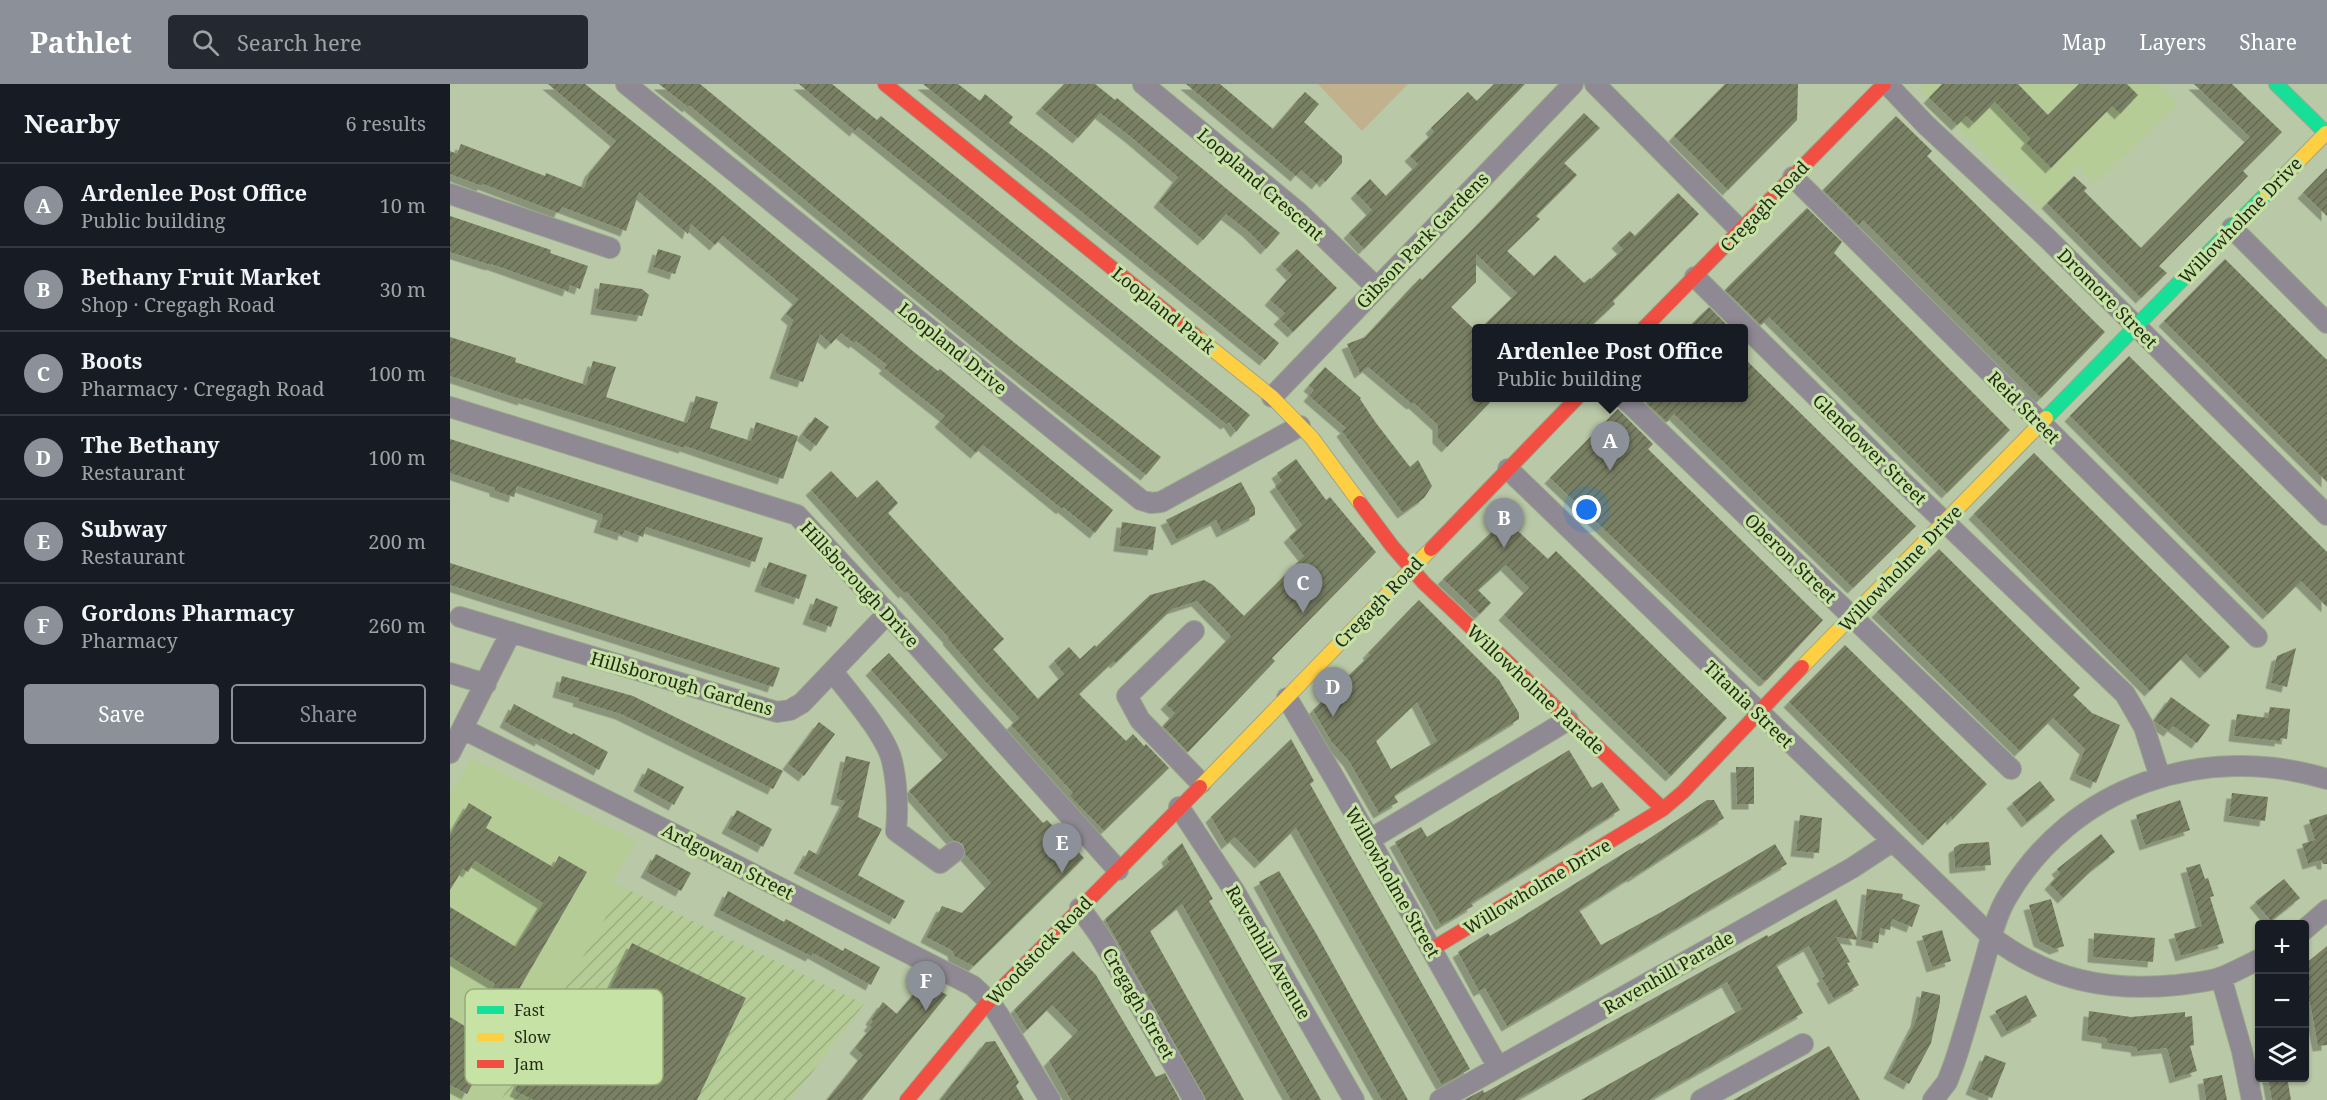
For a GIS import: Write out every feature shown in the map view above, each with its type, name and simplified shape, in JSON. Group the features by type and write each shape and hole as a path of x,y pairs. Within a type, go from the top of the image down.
{"street":[{"name":"Loopland Drive","path":"626,84 1141,500 1151,503 1161,502 1300,426"},
{"name":"Loopland Park","path":"885,84 1272,397 1312,438 1392,546 1415,564"},
{"name":"Loopland Crescent","path":"1143,84 1298,212 1376,287"},
{"name":"Gibson Park Gardens","path":"1272,397 1573,84"},
{"path":"1595,84 1740,230"},
{"name":"Cregagh Road","path":"1648,324 1886,84"},
{"name":"Dromore Street","path":"1886,84 1947,146 2046,237 2327,515"},
{"path":"2276,84 2326,133"},
{"name":"Willowholme Drive","path":"1432,949 1663,809 1683,792 1758,712 2326,133"},
{"name":"Reid Street","path":"1793,177 2257,637"},
{"path":"450,194 610,248"},
{"path":"2232,228 2327,323"},
{"name":"Glendower Street","path":"1695,277 1741,324"},
{"name":"Glendower Street","path":"1748,331 2125,694 2144,727 2160,777"},
{"name":"Cregagh Road","path":"1179,807 1573,402"},
{"name":"Oberon Street","path":"1628,402 2011,769"},
{"name":"Hillsborough Drive","path":"450,407 797,515 1118,870"},
{"name":"Titania Street","path":"1508,469 1992,937 2015,955 2048,970 2081,981 2110,986 2152,987 2221,977 2255,961"},
{"name":"Willowholme Parade","path":"1415,564 1475,633 1663,809"},
{"name":"Hillsborough Gardens","path":"460,617 777,712 790,710 802,703 888,614"},
{"path":"1194,631 1127,696 1140,720 1202,783"},
{"path":"450,753 511,632"},
{"path":"833,672 872,723 892,759 898,814 896,831 940,863 954,852"},
{"path":"450,673 486,684"},
{"name":"Willowholme Street","path":"1287,698 1498,1067"},
{"path":"1369,840 1568,720"},
{"name":"Ardgowan Street","path":"463,729 973,986 988,1001 1050,1100"},
{"path":"1933,1100 1947,1082 1954,1064 2005,900 2021,876 2061,832 2084,813 2109,799 2160,777 2185,770 2228,766 2285,769 2327,779"},
{"name":"Woodstock Road","path":"907,1100 988,1001 1179,807"},
{"name":"Ravenhill Avenue","path":"1179,807 1235,892 1354,1100"},
{"name":"Ravenhill Parade","path":"1440,1100 1852,868 1893,841"},
{"name":"Cregagh Street","path":"1080,908 1100,936 1194,1100"},
{"path":"2309,926 2327,910"},
{"path":"2221,977 2242,1051 2252,1100"},
{"path":"1701,1100 1803,1044"}],"shaded area":[{"path":"1318,84 1408,84 1362,131"},
{"path":"1924,84 2158,84 2178,103 2095,184 2079,167 2040,208 1919,90"},
{"path":"472,758 637,841 612,882 623,887 565,989 465,989 465,1085 510,1085 501,1100 450,1100 450,795"},
{"path":"623,887 864,1004 791,1100 501,1100 510,1085 663,1085 663,989 565,989"}],"building":[{"path":"548,84 585,84 707,180 914,352 938,371 940,369 1113,510 1095,533 983,445 976,453 940,422 945,416 884,368 887,365 856,341 854,343 841,333 831,344 820,334 803,382 775,373 793,320 786,314 798,299 723,236 715,245 691,224 688,234 639,192 626,231 562,207 559,213 450,174 450,151 457,154 461,144 545,176 546,173 584,188 590,172 616,141"},
{"path":"659,84 700,84 1016,344 1161,457 1146,475 977,341 689,105 688,107"},
{"path":"799,84 832,84 877,120 881,116 1250,415 1236,432 1229,422 1226,424 858,127 855,131"},
{"path":"923,84 958,84 980,101 985,94 1013,117 1009,123 1279,343 1265,360"},
{"path":"1064,84 1095,84 1115,100 1117,98 1280,233 1266,249 1226,214 1203,240 1159,202 1178,177 1131,137 1100,113 1078,138 1041,108"},
{"path":"1186,84 1220,84 1273,129 1305,92 1319,104 1304,122 1342,156 1342,163 1325,182 1322,178 1317,184 1301,170 1296,176"},
{"path":"1494,84 1525,84 1364,249 1349,233 1372,210 1356,193 1370,179 1386,196 1418,164 1410,156 1434,132 1431,128 1468,92 1477,101"},
{"path":"1725,84 1798,84 1797,120 1728,190 1674,136"},
{"path":"1942,84 2018,84 2048,115 2079,84 2127,84 2138,95 2120,114 2112,106 2051,168 2026,143 2030,138 1995,102 1974,123 1966,116 1957,125 1929,98"},
{"path":"2194,84 2232,84 2282,132 2243,171 2248,176 2159,266 2167,273 2141,298 2047,203 2074,176 2087,188 2084,191 2141,248 2250,137"},
{"path":"1584,113 1600,128 1564,163 1577,175 1536,216 1540,219 1507,251 1534,276 1555,255 1584,283 1591,279 1623,249 1617,243 1630,231 1635,236 1678,193 1699,214 1593,324 1485,324 1517,293 1476,254 1476,282 1451,307 1472,327 1472,402 1490,402 1447,447 1438,438 1438,425 1414,403 1412,404 1368,367 1360,373 1347,344 1365,337 1420,278 1422,280"},
{"path":"1896,116 1932,151 1927,156 2105,332 2041,398 1863,220 1859,225 1823,190"},
{"path":"2327,168 2327,216 2303,193"},
{"path":"1807,208 1842,242 1834,253 2010,430 1947,493 1769,317 1761,325 1725,290"},
{"path":"450,216 551,250 550,253 588,266 580,289 570,285 568,291 450,252"},
{"path":"658,249 681,256 675,274 653,267"},
{"path":"1297,249 1337,288 1293,332 1279,319 1285,313 1270,300 1292,275 1281,264"},
{"path":"2225,259 2327,360 2327,482 2164,321"},
{"path":"600,283 642,289 649,295 642,316 596,309"},
{"path":"1709,307 1726,324 1692,324"},
{"path":"450,337 516,358 515,362 586,385 593,361 616,367 606,397 687,423 696,396 718,402 710,428 751,441 756,422 798,436 783,479 685,446 684,448 450,376"},
{"path":"2129,356 2327,552 2327,607 2301,581 2268,614 2070,416"},
{"path":"1748,362 1916,526 1853,588 1674,414 1667,422 1645,402 1748,402"},
{"path":"1325,367 1361,398 1376,423 1410,467 1418,460 1432,486 1424,498 1403,513 1342,431 1346,428 1309,396 1314,390 1309,386"},
{"path":"1618,409 1653,444 1648,449 1823,620 1767,680 1764,681 1550,478"},
{"path":"815,417 829,427 816,446 802,435"},
{"path":"450,439 763,538 755,562 646,527 643,537 624,530 623,535 599,527 603,515 517,486 514,497 450,473"},
{"path":"2034,453 2230,647 2205,673 2186,654 2150,691 1974,514"},
{"path":"1296,459 1326,500 1330,497 1376,552 1272,658 1275,661 1188,752 1163,726 1175,713 1166,704 1231,636 1197,601 1172,609 1116,663 1114,661 1079,694 1126,741 1133,734 1169,768 1104,831 1070,796 1073,793 1011,725 1019,718 949,638 906,591 904,593 811,490 831,471 857,498 877,480 898,503 888,513 1004,639 993,649 1038,699 1064,674 1054,661 1069,647 1080,659 1095,645 1096,647 1150,595 1204,580 1213,585 1244,616 1304,556 1289,537 1302,525 1275,486 1282,481 1277,473"},
{"path":"1241,482 1255,508 1255,515 1222,532 1216,520 1177,540 1166,520"},
{"path":"1505,519 1548,559 1556,551 1727,718 1671,776 1504,615 1529,588 1506,565 1478,590 1491,603 1480,614 1443,579"},
{"path":"1122,522 1156,527 1153,550 1119,546"},
{"path":"1939,549 2080,688 2073,695 2092,713 2120,725 2096,783 2075,774 2085,749 2053,718 2020,751 1877,612"},
{"path":"769,562 807,575 799,599 760,586"},
{"path":"450,563 780,668 773,687 450,585"},
{"path":"816,598 838,607 831,627 808,619"},
{"path":"1419,600 1499,680 1519,713 1519,719 1403,789 1394,796 1398,802 1379,813 1349,761 1331,741 1313,710 1370,655 1368,653","holes":["1417,702 1437,741 1391,769 1376,741"]},
{"path":"1845,645 1987,784 1952,820 1951,816 1928,840 1789,702"},
{"path":"2296,648 2287,687 2271,683 2277,656"},
{"path":"889,653 1043,823 1047,820 1084,858 974,966 954,956 953,951 926,937 942,906 962,913 991,883 965,854 963,844 953,840 909,791 948,755 871,670"},
{"path":"562,676 633,696 783,771 773,789 621,714 578,701 579,698 558,692"},
{"path":"2171,697 2210,725 2197,743 2173,726 2169,731 2154,721"},
{"path":"514,704 608,752 599,770 541,738 540,741 505,722"},
{"path":"2270,707 2290,709 2287,739 2280,738 2280,741 2234,736 2237,714 2268,718"},
{"path":"819,722 835,734 804,776 788,764"},
{"path":"1291,739 1314,781 1310,784 1470,1069 1442,1085 1296,828 1260,863 1235,837 1227,844 1211,817"},
{"path":"1569,750 1592,788 1602,782 1620,810 1471,903 1473,906 1441,925 1395,842 1421,827 1427,837"},
{"path":"846,756 870,762 858,817 882,829 858,875 905,901 895,919 799,868 809,850 818,855 845,801 836,799"},
{"path":"1736,767 1754,767 1754,804 1737,804"},
{"path":"648,768 684,787 674,805 639,786"},
{"path":"2040,781 2055,800 2027,822 2012,803"},
{"path":"2232,793 2268,797 2265,821 2229,816"},
{"path":"1707,800 1714,800 1724,818 1579,910 1601,945 1665,910 1775,844 1787,864 1507,1026 1485,988 1479,991 1458,952 1488,933 1490,936 1517,920 1641,844"},
{"path":"2180,800 2190,830 2145,845 2136,815"},
{"path":"469,803 492,817 486,828 553,867 559,856 587,872 519,989 492,989 495,984 450,957 450,907 516,947 543,903 475,861 468,872 463,869 450,890 450,835"},
{"path":"737,810 772,829 763,847 727,828"},
{"path":"2327,814 2327,864 2323,864 2321,860 2308,864 2302,844 2315,840 2309,820"},
{"path":"1800,815 1822,818 1819,853 1796,851"},
{"path":"2101,834 2115,852 2093,869 2063,898 2050,884 2060,873 2057,869"},
{"path":"1989,842 1991,865 1955,868 1954,848 1960,844"},
{"path":"1182,843 1213,899 1209,901 1321,1100 1291,1100 1182,904 1150,931 1244,1100 1206,1100 1105,919 1169,862 1167,857"},
{"path":"656,854 691,873 681,891 646,872"},
{"path":"2200,864 2214,896 2210,897 2224,943 2181,956 2174,934 2202,926 2186,868"},
{"path":"1279,871 1408,1100 1382,1100 1288,935 1259,882"},
{"path":"2284,879 2300,898 2272,920 2255,902"},
{"path":"1867,889 1903,894 1902,899 1920,905 1912,927 1892,919 1890,930 1880,928 1878,943 1861,940"},
{"path":"728,891 784,922 786,919 843,951 845,948 880,967 871,985 813,953 811,956 719,910"},
{"path":"1836,899 1858,940 1836,937 1850,962 1847,963 1859,985 1834,999 1822,978 1825,976 1809,946 1776,965 1803,1013 1649,1100 1581,1100 1742,1009 1727,982 1515,1100 1464,1100 1483,1090 1484,1093"},
{"path":"2051,899 2064,946 2055,949 2039,941 2029,905"},
{"path":"1942,930 1951,961 1932,967 1922,936"},
{"path":"2094,933 2155,938 2153,962 2093,957"},
{"path":"632,943 746,998 697,1100 534,1100 515,1091 518,1085 663,1085 663,989 610,989"},
{"path":"2327,946 2327,1045 2318,1046 2309,1002 2309,961"},
{"path":"1073,951 1096,975 1156,1077 1165,1073 1180,1100 1071,1100 1049,1061 1078,1031 1052,1005 1027,1030 1014,1010"},
{"path":"924,982 947,995 862,1100 827,1100 863,1055 855,1048 872,1027 869,1026 873,1021 871,1019 883,1002 897,1014"},
{"path":"1922,991 1940,995 1940,1002 1931,1043 1909,1084 1889,1073 1916,1021"},
{"path":"2026,995 2037,1016 2007,1032 1995,1011"},
{"path":"2089,1011 2131,1017 2185,1012 2185,1017 2192,1016 2194,1045 2190,1046 2197,1071 2175,1078 2167,1048 2137,1051 2136,1047 2107,1043 2107,1038 2087,1035"},
{"path":"450,1017 465,1026 465,1085 472,1085 467,1094 450,1085"},
{"path":"995,1041 1019,1082 1016,1086 1024,1100 940,1100 986,1042"},
{"path":"1829,1046 1860,1100 1733,1100 1769,1080"},
{"path":"1985,1055 2006,1063 1992,1098 1971,1089"},
{"path":"2222,1075 2227,1100 2206,1100 2203,1079"},
{"path":"2269,1082 2288,1082 2291,1100 2272,1100"}],"traffic: fast":[{"path":"2276,84 2327,134"},
{"path":"2046,418 2267,193"}],"traffic: slow":[{"path":"2267,193 2326,133"},
{"path":"1196,336 1272,397 1312,438 1360,503"},
{"path":"1802,667 2046,418"},
{"path":"1200,787 1431,549"}],"traffic: jam":[{"path":"885,84 1196,336"},
{"path":"1648,324 1884,84"},
{"path":"1431,549 1573,402"},
{"path":"1360,503 1392,546 1424,583 1663,809"},
{"path":"1432,949 1663,809 1683,792 1802,667"},
{"path":"907,1100 989,1001 1200,787"}],"place":[{"name":"Ardenlee Post Office","path":"1610,471"},
{"name":"Bethany Fruit Market","path":"1504,548"},
{"name":"Boots","path":"1303,613"},
{"name":"The Bethany","path":"1333,717"},
{"name":"Subway","path":"1062,873"},
{"name":"Gordons Pharmacy","path":"926,1011"}]}
